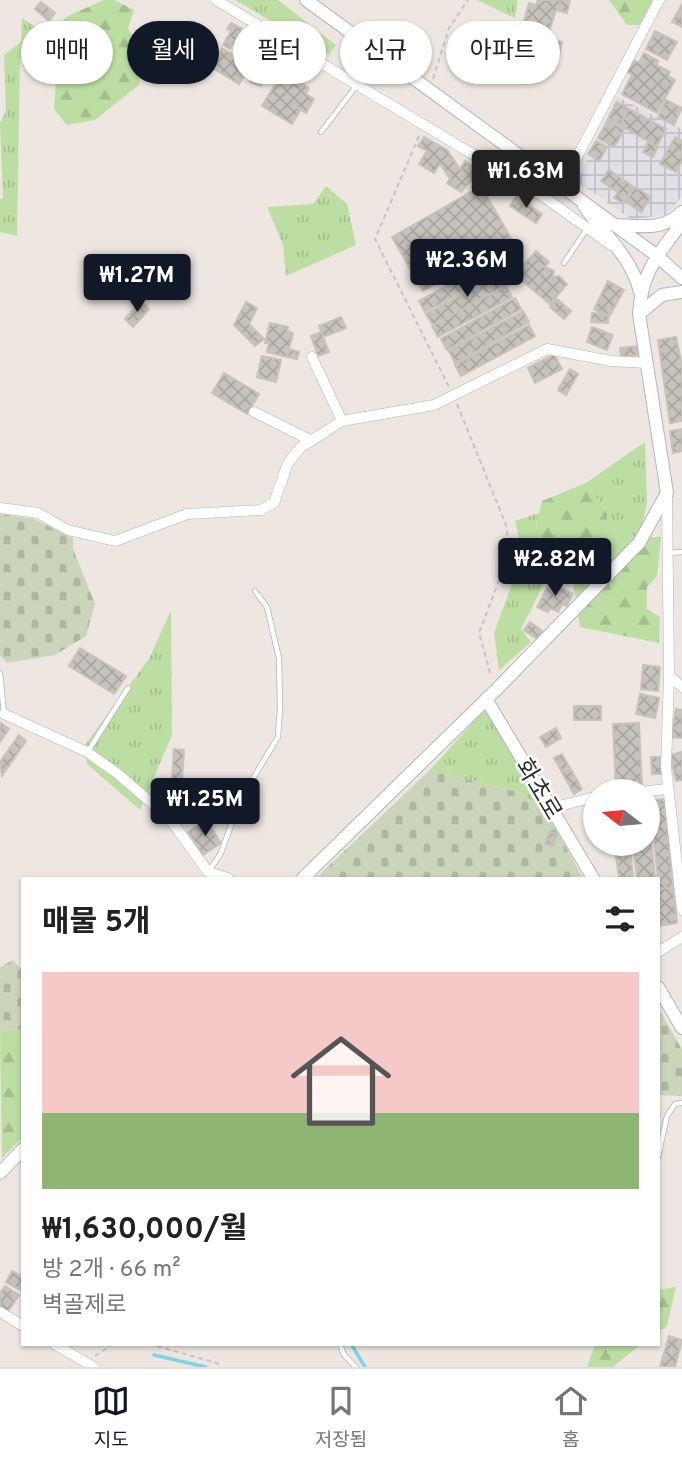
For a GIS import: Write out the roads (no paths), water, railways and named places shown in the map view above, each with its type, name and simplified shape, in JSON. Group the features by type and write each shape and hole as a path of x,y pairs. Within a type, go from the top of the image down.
{"street":[{"path":"216,0 544,197 628,260 636,275 640,296"},
{"path":"306,0 578,197 656,255 682,278"},
{"path":"562,186 659,0"},
{"path":"578,197 615,248"},
{"path":"615,225 659,226 673,222 682,212"},
{"path":"682,222 647,271 640,296 639,314 667,493 667,789 682,910"},
{"path":"639,314 662,295 682,292"},
{"path":"0,508 38,513 68,530 116,541 187,514 261,510 274,503 288,463 301,447 342,421 434,405 547,349 611,361 647,363"},
{"path":"312,357 342,421"},
{"path":"254,412 310,440"},
{"path":"304,877 486,699 639,542 667,493"},
{"path":"669,676 682,687"},
{"name":"화초로","path":"486,699 592,877"},
{"path":"4,714 87,752 170,819 208,872 225,877"},
{"path":"660,790 667,789"},
{"path":"551,808 583,800"},
{"path":"660,951 682,937"},
{"path":"660,990 682,1028"},
{"path":"0,1173 21,1151"},
{"path":"0,1312 21,1325"},
{"path":"57,1346 90,1365"}],"lane":[{"path":"321,132 357,85"},
{"path":"564,263 587,228"},
{"path":"668,553 682,552"},
{"path":"208,872 221,853 240,800 278,737 281,708 278,658 267,607 255,591"},
{"path":"0,673 4,714"},
{"path":"87,752 128,688"},
{"path":"660,1148 667,1116 675,1104 682,1103"},
{"path":"341,1346 344,1356 356,1367"}],"waterway":[{"path":"352,1346 365,1367"},
{"path":"154,1355 206,1367"}]}
